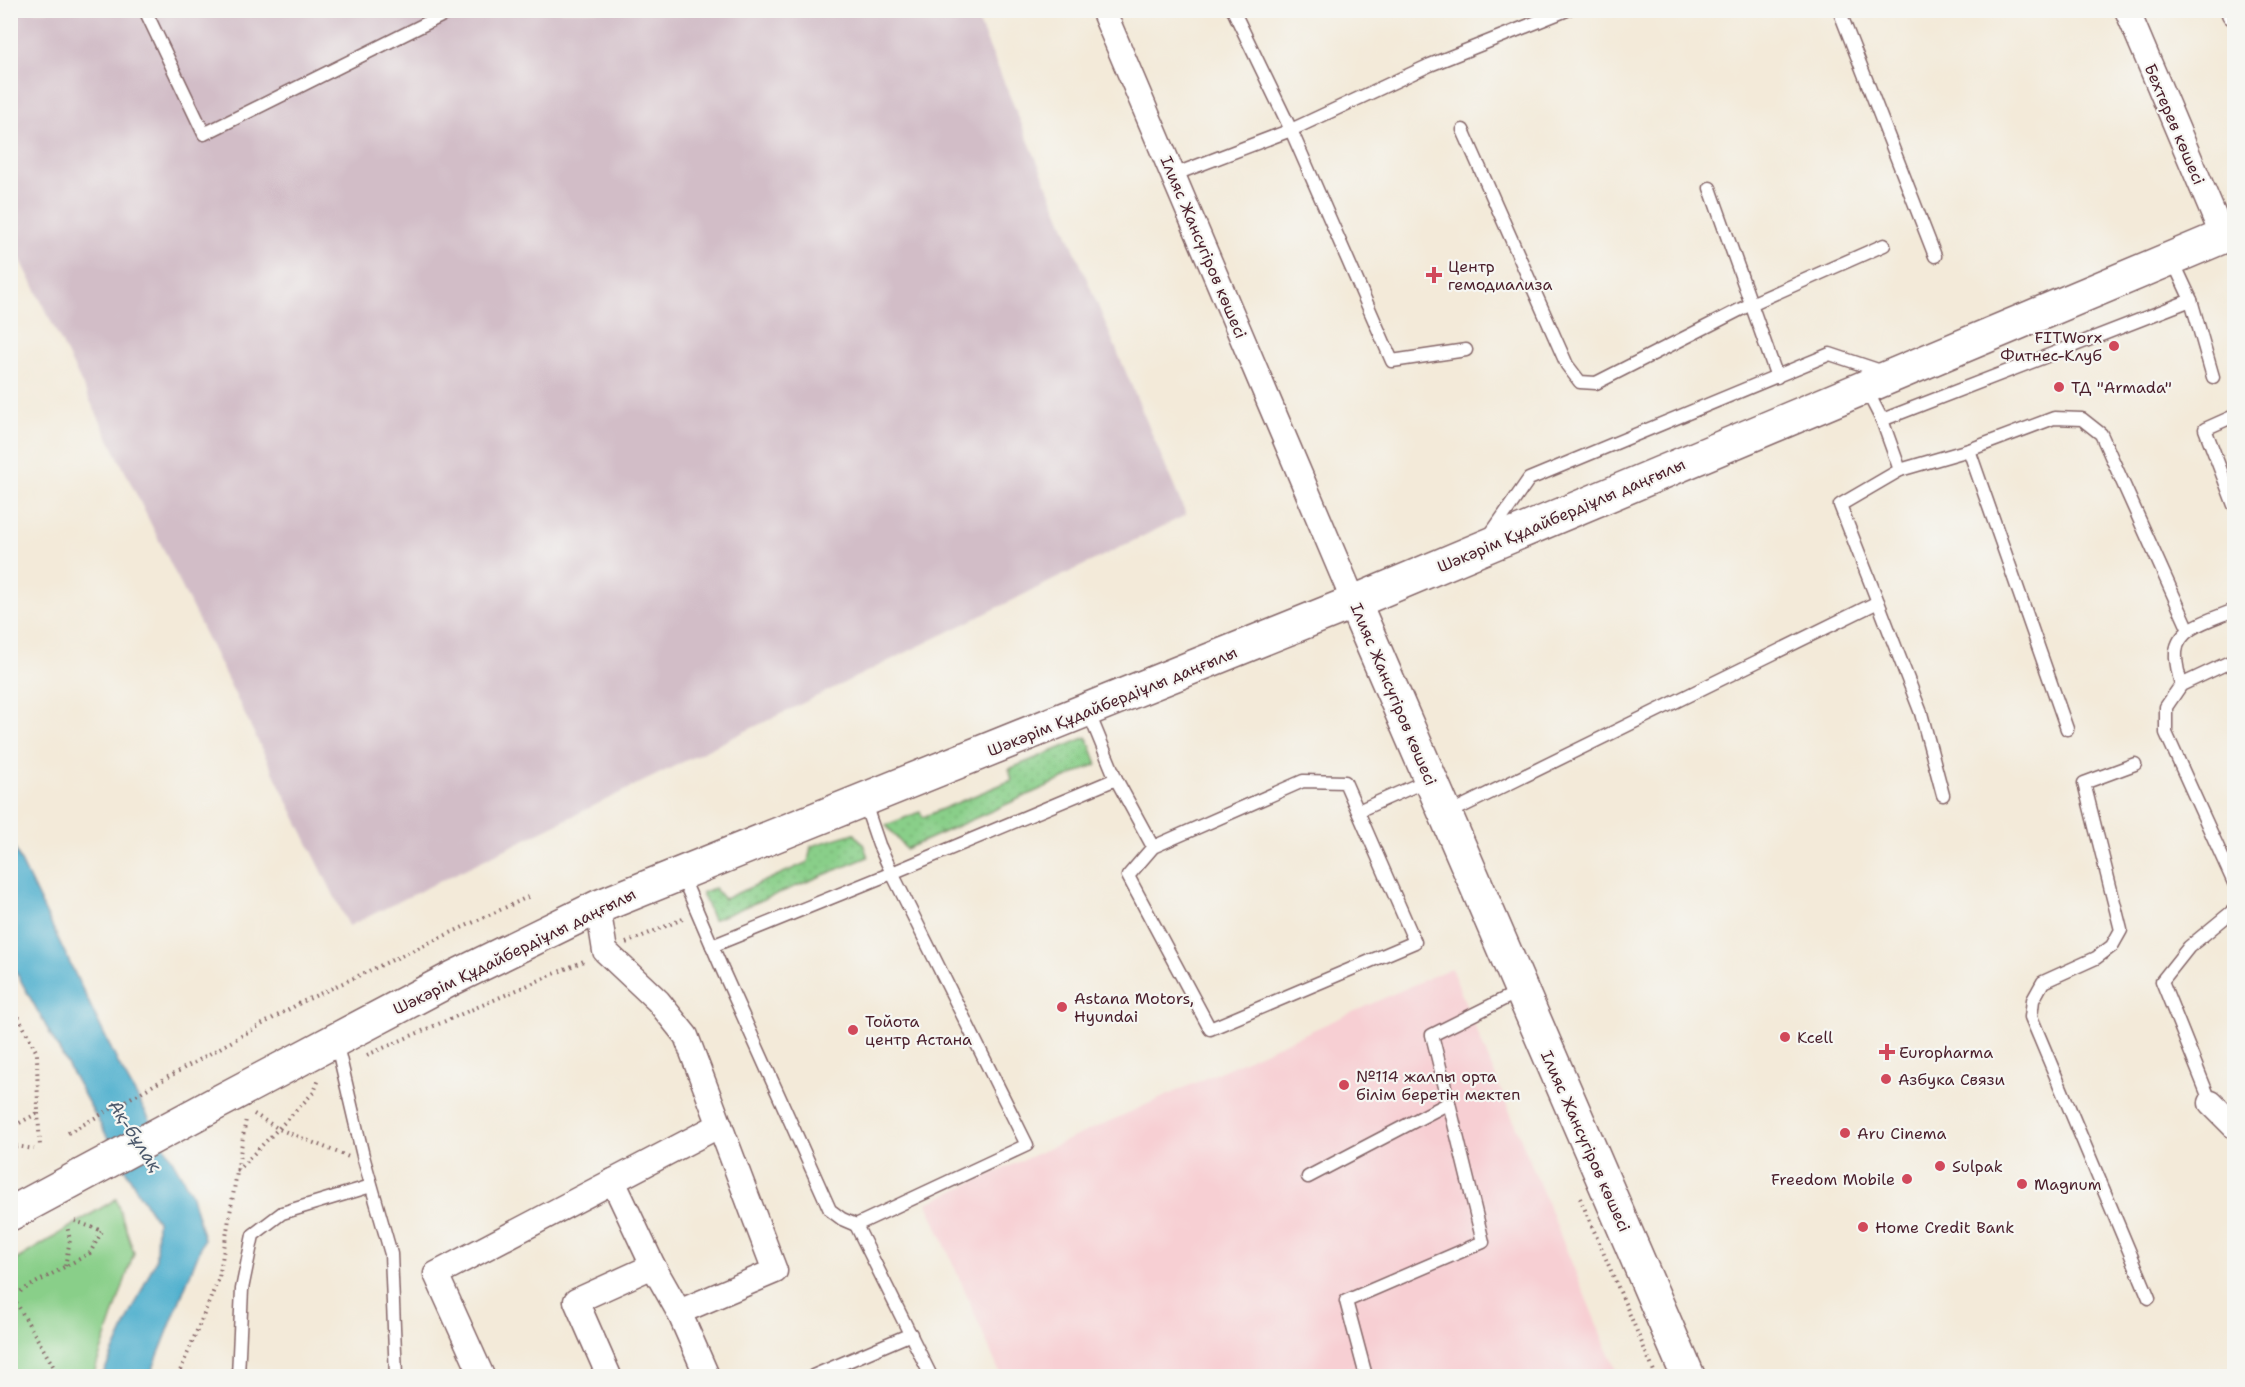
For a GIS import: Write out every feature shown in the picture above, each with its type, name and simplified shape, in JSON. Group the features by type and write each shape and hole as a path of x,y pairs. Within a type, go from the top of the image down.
{"main road":[{"name":"Шәкәрім Құдайбердіұлы даңғылы","path":"10,1214 213,1104 339,1053 464,973 598,907 1354,602 2229,235"},
{"name":"Ілияс Жансүгіров көшесі","path":"1354,602 1688,1377"}],"street":[{"name":"Ілияс Жансүгіров көшесі","path":"1103,10 1354,602"},
{"name":"Бехтерев көшесі","path":"2127,10 2229,235"},
{"path":"598,907 605,951 658,1001 686,1036 775,1271 679,1312"},
{"path":"2211,1103 2235,1126"},
{"path":"482,1377 436,1274 720,1125"},
{"path":"613,1181 653,1266 679,1312 707,1377"},
{"path":"609,1377 576,1302 653,1266"}],"lane":[{"path":"145,10 204,134 453,10"},
{"path":"1233,10 1291,130 1392,361 1466,350"},
{"path":"1173,175 1291,130 1430,65 1567,10"},
{"path":"1839,10 1935,256"},
{"path":"1463,130 1567,365 1580,382 1596,383 1751,304 1884,245"},
{"path":"1710,188 1777,376"},
{"path":"2172,259 2191,300 2213,377"},
{"path":"1882,420 2191,300"},
{"path":"1481,548 1529,479 1830,354 1879,381 1882,420 1900,470"},
{"path":"2235,416 2205,429 2235,505"},
{"path":"1943,795 1922,713 1840,505 1900,470 1969,450 2054,418 2082,418 2101,434 2188,630"},
{"path":"1969,450 2067,729"},
{"path":"1446,815 1878,602"},
{"path":"2181,686 2176,653 2180,640 2188,630 2235,610"},
{"path":"2235,660 2181,686 2166,707 2166,733 2235,884"},
{"path":"1088,710 1116,779 1153,848"},
{"path":"2135,764 2084,783 2121,930 2112,946 2096,958 2043,982 2033,1000 2031,1017 2149,1298"},
{"path":"712,946 1116,779"},
{"path":"1358,811 1430,779"},
{"path":"1303,781 1345,783 1415,942 1210,1029 1128,876 1153,848 1303,781"},
{"path":"856,1225 1027,1145 892,873 879,845 864,800"},
{"path":"681,874 830,1210 856,1225 931,1377"},
{"path":"2211,1103 2162,981 2189,947 2235,910"},
{"path":"1366,1377 1346,1301 1483,1242 1431,1035 1521,991"},
{"path":"339,1053 364,1163 391,1254 396,1377"},
{"path":"1308,1177 1449,1103"},
{"path":"238,1377 242,1289 253,1235 282,1213 371,1186"},
{"path":"813,1377 911,1334"}],"path":[{"path":"68,1133 302,1002 530,896"},
{"path":"339,1053 605,951 698,912"},
{"path":"10,1001 37,1053 40,1146"},
{"path":"237,1171 314,1092 319,1079"},
{"path":"10,1128 38,1113"},
{"path":"254,1114 279,1129 364,1163"},
{"path":"178,1377 219,1278 246,1119"},
{"path":"10,1145 34,1149"},
{"path":"58,1377 11,1295 90,1253 102,1232 75,1221"},
{"path":"65,1266 70,1240 67,1226"}],"shaded area":[{"path":"11,11 974,11 1186,515 349,926 11,240"},
{"name":"№114 жалпы орта білім беретін мектеп","path":"1451,968 1618,1376 1001,1376 927,1203"}],"green space":[{"path":"1087,737 1097,764 906,849 886,825 920,812 923,817 1012,780 1009,769"},
{"path":"854,833 863,844 868,857 713,920 702,893 714,888 724,899 808,862 811,846"},
{"path":"116,1199 134,1253 94,1373 92,1376 11,1376 11,1263"}],"water":[{"name":"Ақ-бұлақ","path":"10,839 118,1063 191,1193 204,1239 150,1376 102,1376 156,1259 157,1221 139,1194 11,963"}],"place":[{"name":"Центр гемодиализа","path":"1434,275"},
{"name":"FITWorx Фитнес-Клуб","path":"2114,346"},
{"name":"ТД \"Armada\"","path":"2059,387"},
{"name":"Astana Motors, Hyundai","path":"1062,1007"},
{"name":"Тойота центр Астана","path":"853,1030"},
{"name":"Kcell","path":"1785,1037"},
{"name":"Europharma","path":"1887,1052"},
{"name":"Азбука Связи","path":"1886,1079"},
{"name":"№114 жалпы орта білім беретін мектеп","path":"1344,1085"},
{"name":"Aru Cinema","path":"1845,1133"},
{"name":"Sulpak","path":"1940,1166"},
{"name":"Freedom Mobile","path":"1907,1179"},
{"name":"Magnum","path":"2022,1184"},
{"name":"Home Credit Bank","path":"1863,1227"}]}
